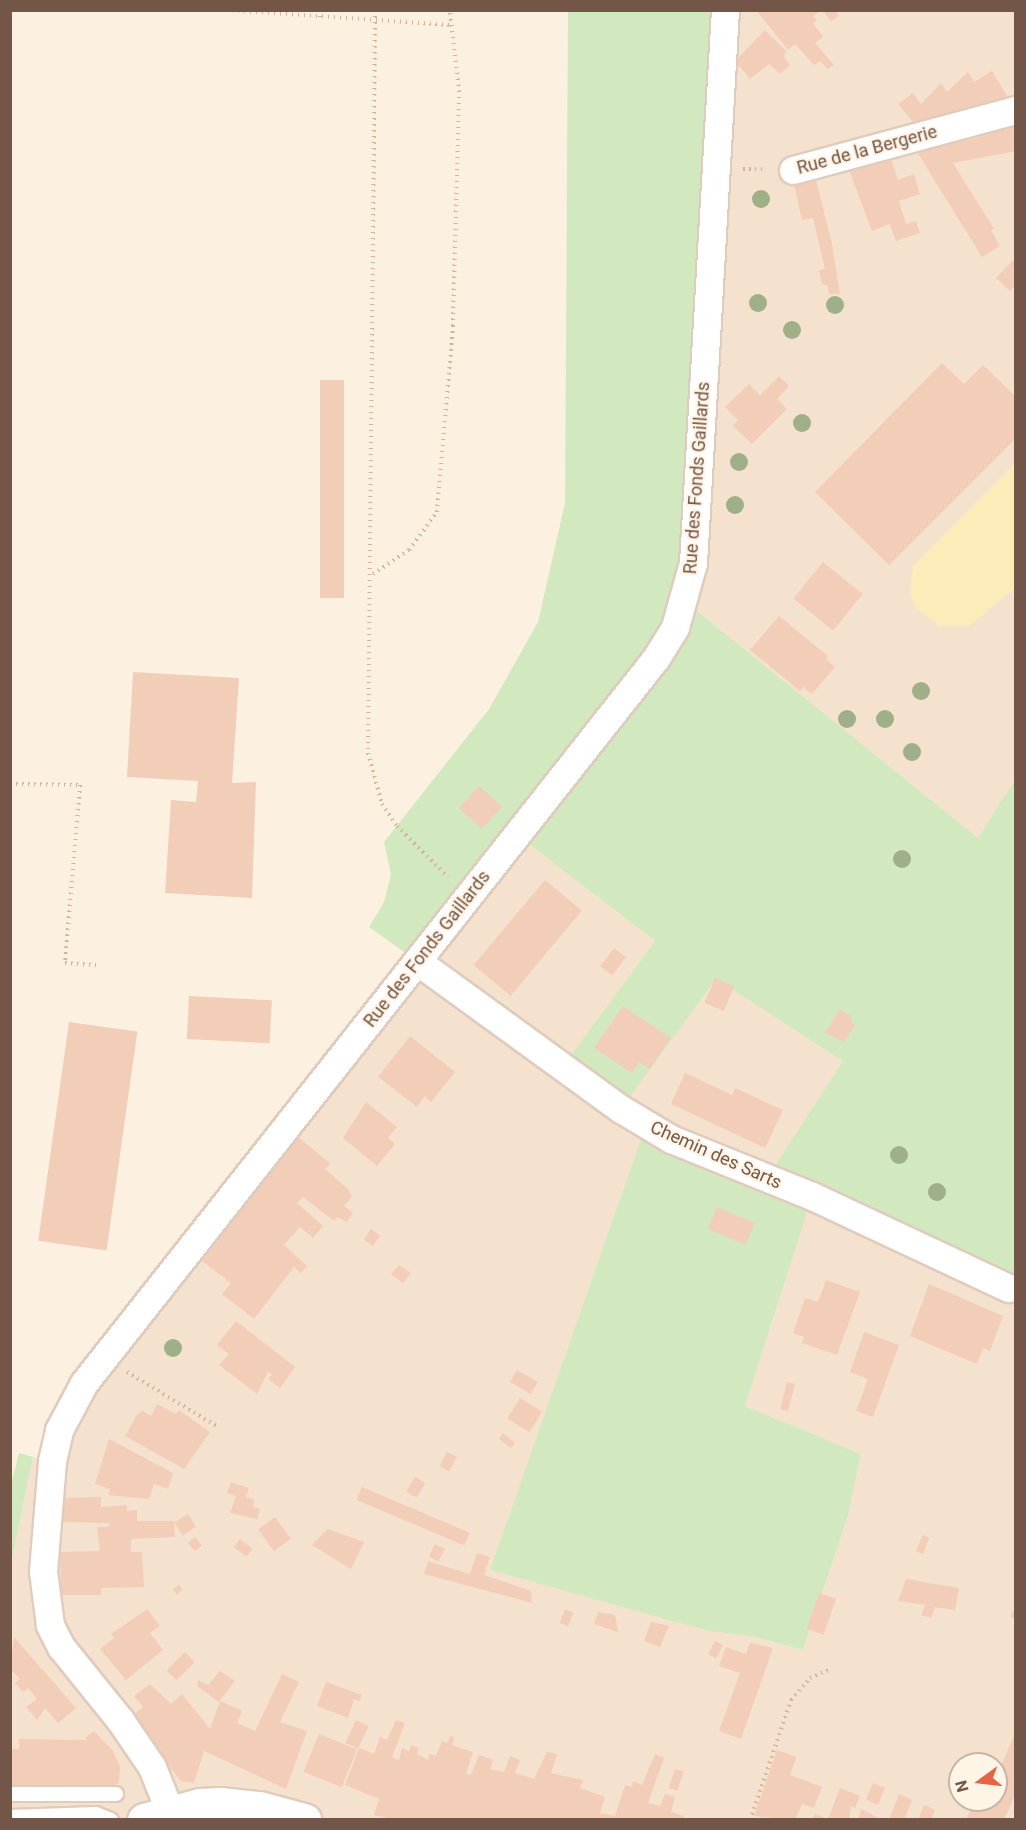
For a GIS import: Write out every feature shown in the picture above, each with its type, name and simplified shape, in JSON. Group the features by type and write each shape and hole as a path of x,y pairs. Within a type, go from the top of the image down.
{"street":[{"name":"Rue des Fonds Gaillards","path":"157,1816 143,1753 61,1647 45,1599 45,1549 59,1430 70,1403 105,1356 656,658 685,601 693,563 725,10"},
{"name":"Rue de la Bergerie","path":"793,170 1016,110"},
{"name":"Chemin des Sarts","path":"417,961 621,1109 671,1139 812,1196 1008,1288"},
{"path":"157,1816 200,1805 241,1805 304,1820"}],"lane":[{"path":"10,1794 116,1794"},
{"path":"10,1817 96,1814 111,1820"}],"path":[{"path":"226,10 452,25"},
{"path":"320,10 320,17"},
{"path":"375,10 372,574 368,753 373,784 397,826 468,897"},
{"path":"372,574 409,550 437,512 453,326 459,92 450,10"},
{"name":"Rue de la Bergerie","path":"716,168 793,170"},
{"path":"10,784 80,785 65,963 96,965"},
{"path":"105,1356 218,1427"},
{"path":"750,1820 791,1700 810,1678 831,1670"}],"shaded area":[{"path":"725,11 1015,11 1016,778 979,839 685,601"},
{"path":"517,835 655,941 563,1066 621,1108 716,979 844,1061 767,1178 646,1126 491,1570 708,1631 756,1637 803,1650 848,1516 861,1454 745,1406 812,1196 1015,1291 1015,1819 11,1820 11,1564 33,1457 52,1461 59,1430"}],"green space":[{"path":"568,11 725,11 685,601 978,838 1016,778 1015,1291 812,1197 745,1406 861,1454 848,1516 803,1650 756,1637 708,1631 490,1570 646,1125 767,1178 843,1061 716,979 621,1109 563,1066 655,941 517,835 417,961 369,927 384,902 391,875 384,842 489,709 538,622 565,503"},
{"path":"19,1453 33,1457 11,1564 11,1484"}],"sand":[{"path":"1015,463 1015,588 969,626 940,626 917,609 910,595 913,566"}],"building":[{"path":"756,10 822,10 813,16 817,21 813,23 823,37 815,43 834,65 828,69 820,61 814,65 795,44 788,50"},
{"path":"822,10 835,10 839,16 831,21"},
{"path":"765,30 786,51 784,57 790,65 780,74 769,64 750,79 735,61"},
{"path":"992,71 1007,96 990,107 987,102 967,121 941,130 932,118 918,128 898,104 913,93 921,104 941,83 947,92 968,72 974,82"},
{"path":"1016,122 1016,151 953,163 994,229 991,230 1000,246 982,257 917,152 977,138 1012,127"},
{"path":"891,159 898,180 914,174 920,194 899,201 906,224 916,221 920,233 896,241 890,224 872,231 849,170"},
{"path":"815,176 832,244 840,294 829,294 827,285 822,284 819,270 825,269 813,218 802,220 793,181"},
{"path":"1016,257 1016,285 1010,291 996,278"},
{"path":"942,363 964,384 983,365 1016,397 1016,438 889,565 815,492"},
{"path":"779,376 789,386 777,399 787,409 752,444 733,426 738,420 725,407 749,384 760,395"},
{"path":"320,380 344,380 344,598 320,598"},
{"path":"823,562 863,594 833,631 793,599"},
{"path":"779,616 828,656 826,659 835,667 812,694 803,687 800,691 750,650"},
{"path":"133,672 239,678 232,783 256,782 252,898 165,893 171,800 196,802 198,781 127,777"},
{"path":"479,786 502,807 482,829 459,808"},
{"path":"545,880 582,911 510,996 474,965"},
{"path":"614,948 626,957 612,975 600,966"},
{"path":"715,978 734,986 724,1011 704,1003"},
{"path":"189,996 272,1000 270,1043 187,1039"},
{"path":"623,1006 671,1038 650,1069 639,1062 632,1073 594,1048"},
{"path":"840,1009 852,1017 850,1021 855,1025 844,1042 825,1033"},
{"path":"69,1022 137,1032 107,1250 38,1241"},
{"path":"410,1036 455,1072 431,1102 425,1096 417,1107 378,1077"},
{"path":"685,1073 732,1095 735,1088 783,1110 765,1148 671,1104"},
{"path":"366,1102 397,1127 388,1138 395,1144 377,1166 343,1138"},
{"path":"298,1137 330,1163 325,1169 349,1190 352,1197 344,1206 353,1213 347,1222 337,1217 334,1221 303,1197 297,1203 323,1226 313,1238 300,1227 284,1245 307,1266 301,1273 294,1267 254,1319 222,1294 231,1283 202,1261 219,1240 216,1238"},
{"path":"717,1207 755,1223 745,1245 708,1229"},
{"path":"371,1229 380,1235 373,1246 364,1240"},
{"path":"399,1265 411,1273 403,1283 391,1274"},
{"path":"826,1280 860,1292 837,1355 802,1343 804,1337 793,1333 805,1298 818,1302"},
{"path":"929,1284 1003,1316 990,1351 983,1348 977,1364 910,1336"},
{"path":"236,1321 295,1367 280,1388 268,1379 272,1374 268,1372 257,1394 219,1365 229,1354 217,1345"},
{"path":"864,1332 899,1345 873,1417 856,1411 868,1379 850,1372"},
{"path":"517,1370 538,1382 531,1394 510,1382"},
{"path":"787,1382 795,1384 788,1411 780,1409"},
{"path":"520,1398 542,1412 529,1432 507,1418"},
{"path":"157,1404 176,1414 179,1410 210,1432 184,1469 125,1436 137,1415 142,1411 151,1416"},
{"path":"503,1433 515,1443 511,1448 499,1439"},
{"path":"109,1439 173,1473 168,1489 154,1484 149,1499 108,1495 110,1489 95,1484"},
{"path":"447,1452 457,1457 450,1471 440,1466"},
{"path":"415,1477 425,1483 417,1498 406,1492"},
{"path":"231,1482 249,1488 246,1497 254,1500 253,1507 260,1509 257,1519 230,1513 236,1496 227,1493"},
{"path":"362,1487 470,1533 464,1546 357,1500"},
{"path":"101,1497 101,1507 127,1505 127,1511 137,1510 137,1521 174,1521 175,1537 131,1539 131,1552 142,1552 144,1587 101,1588 101,1595 61,1595 60,1552 100,1551 97,1527 109,1527 109,1523 61,1522 62,1498"},
{"path":"188,1514 196,1527 182,1535 174,1522"},
{"path":"275,1517 291,1539 274,1551 258,1529"},
{"path":"328,1529 364,1542 351,1569 312,1545"},
{"path":"923,1535 929,1538 923,1554 916,1551"},
{"path":"195,1537 202,1546 195,1551 188,1543"},
{"path":"240,1539 253,1549 246,1557 234,1547"},
{"path":"435,1544 445,1549 438,1561 429,1556"},
{"path":"477,1553 490,1557 484,1575 531,1591 532,1603 424,1574 428,1561 470,1574"},
{"path":"906,1579 959,1588 955,1610 935,1607 931,1618 921,1615 925,1605 898,1601"},
{"path":"179,1585 183,1589 177,1595 173,1589"},
{"path":"819,1593 836,1599 824,1635 807,1629"},
{"path":"1016,1604 1016,1619 1010,1617"},
{"path":"147,1609 160,1626 150,1633 163,1650 126,1680 100,1649 114,1638 111,1634"},
{"path":"565,1609 573,1612 568,1626 560,1623"},
{"path":"598,1612 615,1615 618,1632 594,1624"},
{"path":"651,1622 669,1626 660,1647 644,1641"},
{"path":"14,1637 76,1708 58,1723 45,1708 37,1720 26,1707 37,1699 28,1688 23,1692 15,1683 20,1679 10,1669"},
{"path":"715,1641 723,1645 716,1658 708,1654"},
{"path":"750,1643 773,1648 741,1739 719,1731 740,1673 719,1666 726,1647 746,1654"},
{"path":"185,1652 195,1662 177,1680 167,1670"},
{"path":"220,1671 235,1681 219,1702 197,1686 198,1680 208,1685"},
{"path":"282,1674 299,1682 280,1722 307,1731 286,1789 204,1751 194,1783 181,1781 129,1718 143,1707 134,1696 150,1684 171,1704 182,1694 210,1729 220,1701 242,1711 237,1723 255,1731"},
{"path":"326,1682 362,1695 359,1701 354,1699 348,1718 317,1706"},
{"path":"356,1720 369,1726 358,1749 345,1743"},
{"path":"396,1720 405,1723 392,1757 399,1760 402,1748 409,1751 411,1745 419,1748 417,1754 428,1760 429,1754 436,1756 442,1741 447,1743 450,1736 455,1737 452,1745 473,1752 466,1773 471,1775 479,1755 493,1760 490,1769 504,1772 510,1756 520,1760 515,1773 534,1779 547,1752 557,1754 551,1773 583,1780 580,1788 605,1797 600,1813 615,1816 625,1785 632,1787 633,1781 642,1785 655,1754 664,1758 648,1803 660,1806 665,1794 675,1797 671,1812 684,1816 683,1820 395,1820 374,1815 379,1799 345,1785 359,1748 374,1754 380,1737 387,1740"},
{"path":"94,1731 113,1751 120,1767 119,1783 114,1786 10,1785 10,1749 19,1749 19,1739 87,1740 85,1738"},
{"path":"1016,1731 1016,1793 1008,1811 1008,1752"},
{"path":"319,1734 357,1749 342,1787 304,1772"},
{"path":"777,1750 796,1757 790,1775 822,1787 814,1808 802,1804 795,1820 754,1816"},
{"path":"675,1769 684,1772 677,1791 669,1788"},
{"path":"873,1783 885,1788 878,1805 866,1800"},
{"path":"840,1788 860,1796 855,1808 851,1806 849,1820 812,1820 815,1814 828,1819"},
{"path":"899,1794 912,1800 904,1820 889,1820"},
{"path":"924,1805 935,1810 931,1820 918,1820"},
{"path":"861,1809 883,1820 858,1820"},
{"path":"970,1812 1008,1812 1004,1820 966,1820"}]}
